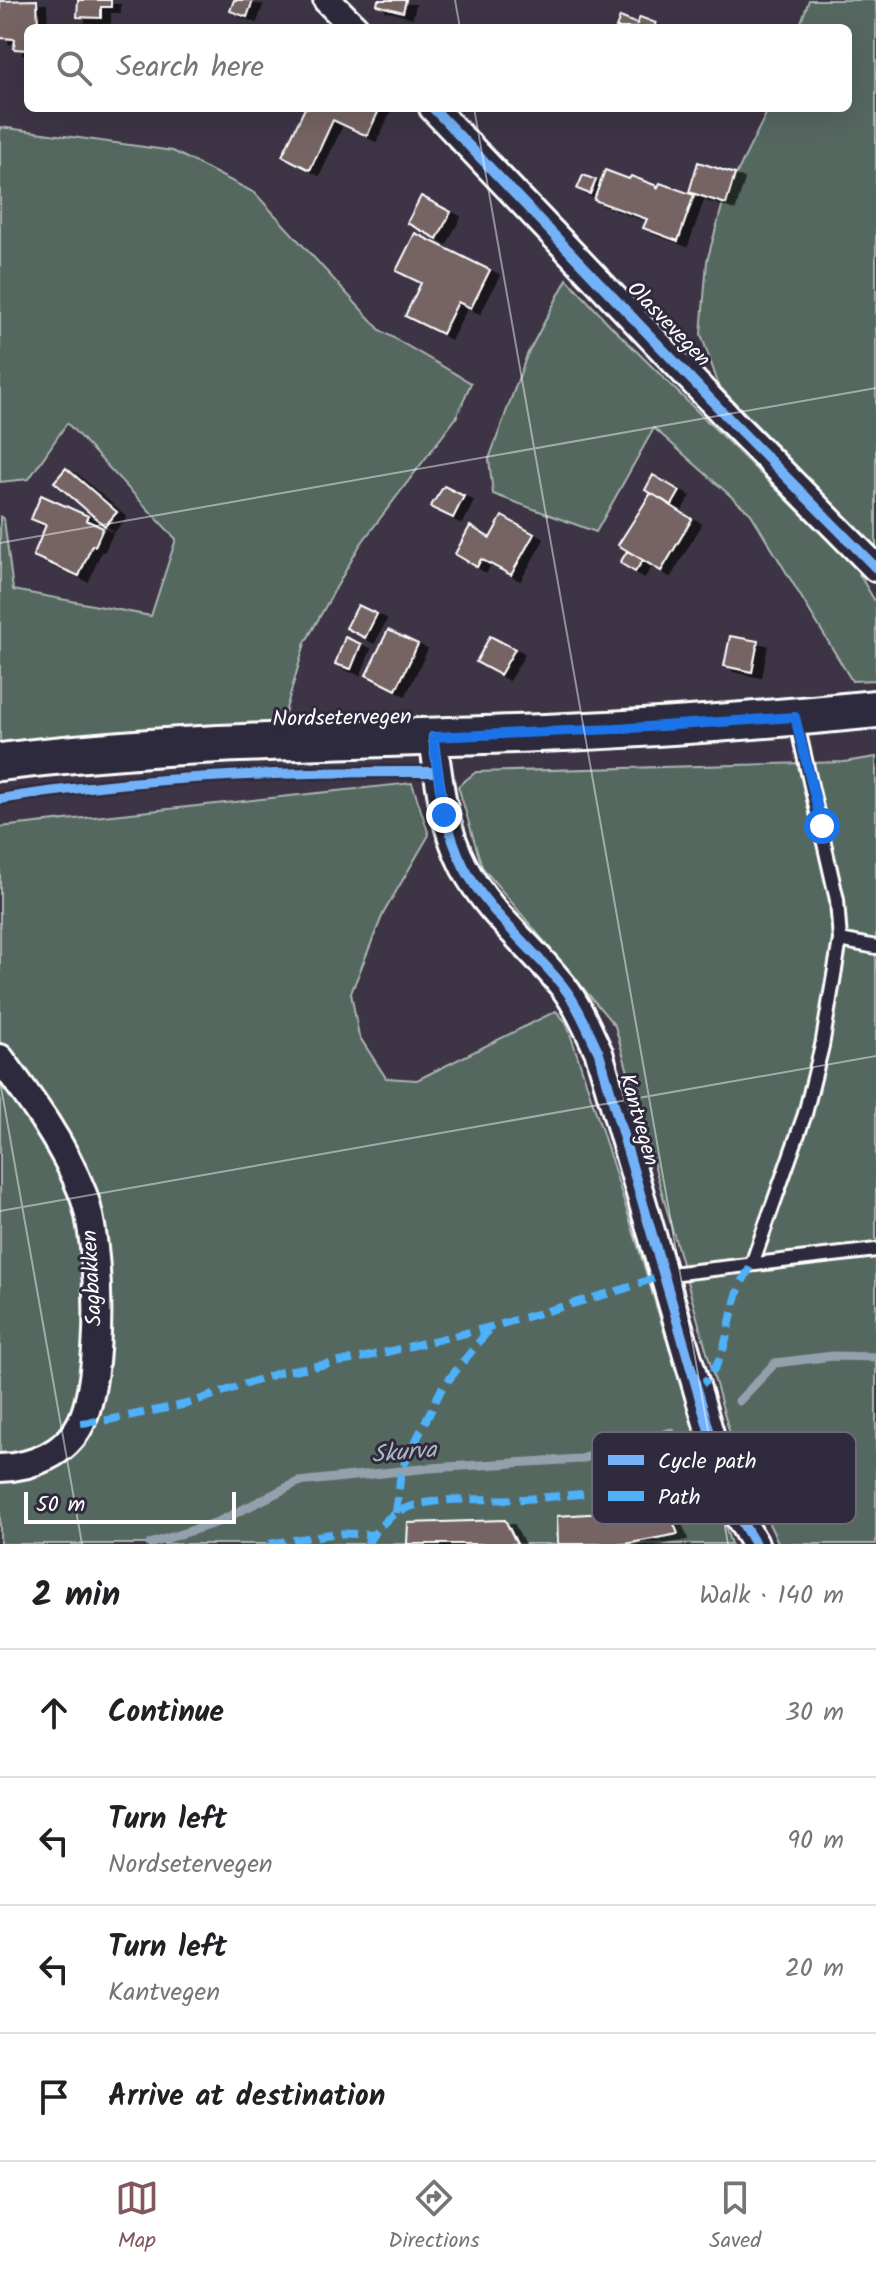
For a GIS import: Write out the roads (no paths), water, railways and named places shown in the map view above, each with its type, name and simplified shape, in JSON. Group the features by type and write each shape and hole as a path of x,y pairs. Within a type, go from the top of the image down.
{"main road":[{"name":"Nordsetervegen","path":"0,762 78,752 216,743 602,730 876,709"}],"street":[{"path":"327,0 351,24"},
{"name":"Olasvevegen","path":"437,112 722,412 876,568"},
{"name":"Kantvegen","path":"433,737 444,815 464,867 496,915 559,981 579,1011 599,1053 709,1432"},
{"name":"Sagbakken","path":"0,1058 48,1123 83,1194 91,1221 96,1294 96,1351 90,1394 81,1423 61,1448 36,1463 21,1468 0,1468"},
{"name":"Kantvegen","path":"743,1524 755,1544"}],"lane":[{"path":"752,1264 805,1114 822,1046 840,940 834,885 795,717"},
{"path":"840,940 876,947"},
{"path":"662,1275 876,1250"}],"waterway":[{"name":"Skurva","path":"739,1401 775,1363 833,1356 876,1357"},
{"name":"Skurva","path":"150,1544 218,1522 298,1482 592,1456"}]}
